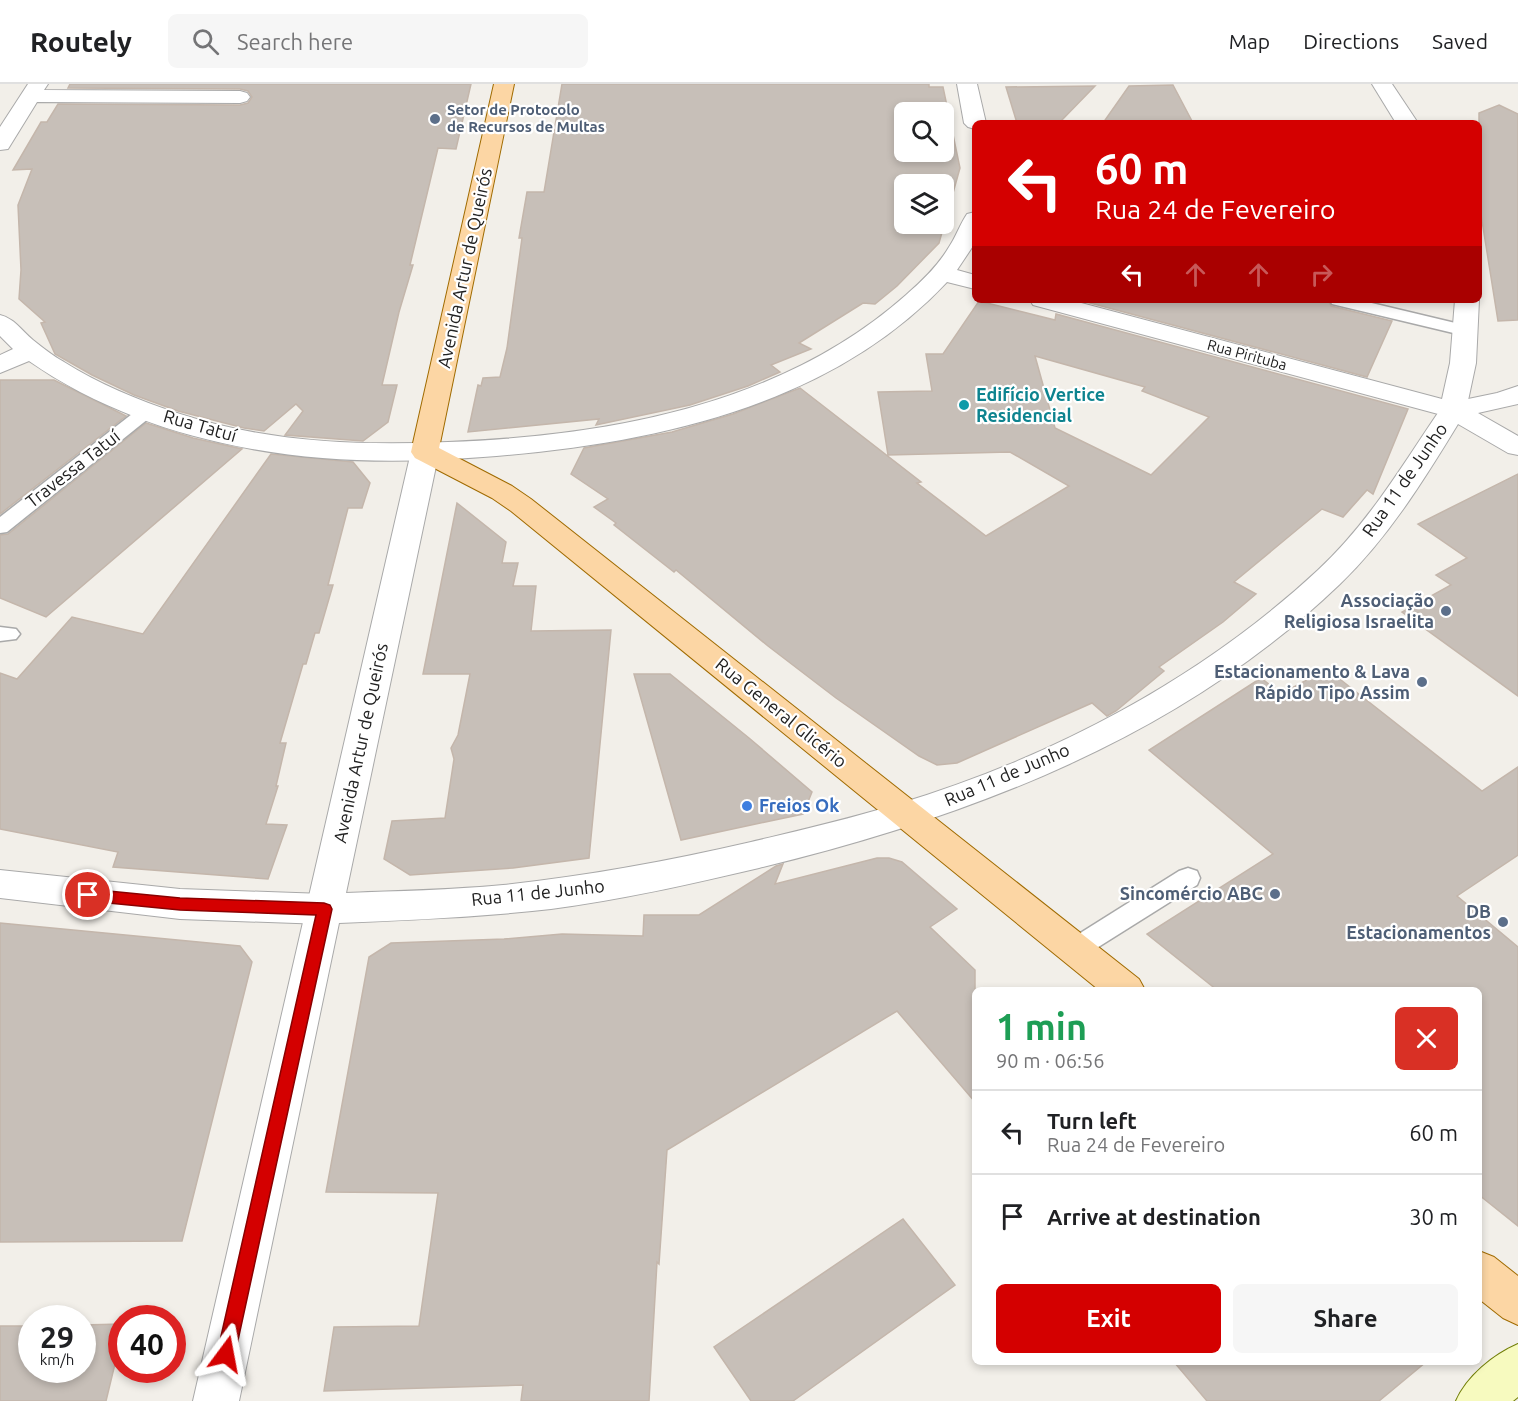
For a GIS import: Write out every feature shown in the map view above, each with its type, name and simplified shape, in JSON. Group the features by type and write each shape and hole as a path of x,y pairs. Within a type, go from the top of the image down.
{"main road":[{"name":"Avenida Artur de Queirós","path":"425,452 504,84"},
{"name":"Rua General Glicério","path":"425,452 502,492 521,506 1122,987"},
{"path":"1482,1274 1518,1303"},
{"path":"1479,1401 1518,1367"}],"street":[{"path":"967,84 974,120"},
{"path":"1382,84 1405,120"},
{"path":"0,144 34,90 162,90 240,97"},
{"name":"Rua Tatuí","path":"0,322 31,351 72,377 147,411 213,432 291,447 368,453 508,448 599,438 646,429 701,415 779,385 843,352 917,300 942,273 966,240 972,226"},
{"path":"942,273 972,281"},
{"name":"Rua Pirituba","path":"1053,303 1453,410"},
{"name":"Rua 11 de Junho","path":"0,884 180,904 324,909 522,898 687,871 844,834 907,814 1002,779 1113,728 1163,700 1251,643 1290,613 1330,576 1365,539 1414,475 1453,410 1461,376 1467,303"},
{"path":"0,365 31,351"},
{"path":"1453,410 1504,400 1518,393"},
{"path":"1453,410 1518,447"},
{"name":"Avenida Artur de Queirós","path":"216,1401 425,452"}],"lane":[{"path":"1350,303 1466,331"},
{"name":"Travessa Tatuí","path":"0,527 147,411"},
{"path":"1075,949 1188,878"}],"building":[{"path":"70,84 471,84 456,149 438,148 410,265 413,265 382,385 397,385 388,422 363,441 285,435 303,411 296,404 264,431 244,428 178,411 134,395 55,354 41,323 45,322 19,299 21,270 18,205 32,169 13,170 41,122 47,122 58,104 240,105 248,103 252,97 248,91 240,89 68,88"},
{"path":"562,84 929,84 929,87 943,87 946,102 894,102 894,162 954,162 954,139 960,168 954,189 954,174 894,174 894,234 942,234 939,243 897,286 875,304 863,303 799,343 811,349 771,365 780,372 748,386 690,405 596,425 599,419 468,432 478,385 481,386 483,378 500,377 507,348 522,238 519,238 527,192 544,192"},
{"path":"1173,85 1191,120 1105,120 1129,86"},
{"path":"1095,86 1062,120 1016,120 1006,87"},
{"path":"1499,105 1518,114 1518,320 1498,321 1482,221 1482,120 1479,120 1479,113"},
{"path":"978,303 987,303 1055,320 1056,314 1408,409 1373,494 1367,490 1343,517 1322,509 1234,582 1256,594 1223,622 1159,667 1164,671 1116,711 1107,716 1092,703 957,763 937,765 919,756 836,698 768,646 676,570 674,572 614,525 616,523 594,507 608,499 571,474 584,448 672,432 733,414 800,388 986,536 1069,486 1010,452 888,455 878,392 932,391 926,354 943,354","holes":["1035,356 1145,387 1142,391 1209,417 1151,475 1055,428"]},
{"path":"1090,303 1330,303 1331,306 1392,321 1367,377"},
{"path":"0,380 54,380 126,416 0,514"},
{"path":"146,423 193,438 242,449 46,617 0,598 0,535 8,534"},
{"path":"271,454 353,462 370,483 362,508 348,508 328,585 333,585 319,633 315,633 306,664 303,664 280,743 286,743 276,786 278,786 266,824 287,825 268,879 113,867 118,852 0,829 0,673 17,679 72,617 143,634"},
{"path":"1518,474 1518,696 1402,612 1451,585 1436,575 1467,558 1418,524"},
{"path":"457,503 506,542 502,563 518,563 513,586 536,586 531,631 611,630 589,858 513,868 410,875 384,859 392,821 445,818 454,759 451,748 458,735 470,674 423,674"},
{"path":"1327,669 1482,791 1518,767 1518,855 1457,896 1518,947 1518,1226 1482,1197 1482,987 1213,987 1147,934 1273,854 1149,750 1261,678 1281,694"},
{"path":"634,674 670,674 749,738 812,792 803,814 681,840"},
{"path":"877,858 889,858 902,862 957,909 930,927 975,970 975,987 972,987 972,1098 897,1011 667,1150 659,1264 657,1262 649,1401 521,1401 523,1385 324,1391 334,1327 419,1326 438,1193 326,1192 369,957 391,943 504,939 562,934 643,936 644,915 699,915 776,866 783,864 775,884"},
{"path":"0,923 240,946 252,962 182,1241 0,1242"},
{"path":"903,1219 955,1285 793,1401 751,1401 714,1347"},
{"path":"108,1324 108,1383 110,1383 106,1401 0,1401 0,1326 18,1326 18,1383 96,1383 96,1325"},
{"path":"1177,1365 1422,1365 1379,1401 1207,1401"}],"place":[{"name":"Setor de Protocolo de Recursos de Multas","path":"435,119"},
{"name":"Edifício Vertice Residencial","path":"964,405"},
{"name":"Associação Religiosa Israelita","path":"1446,611"},
{"name":"Estacionamento & Lava Rápido Tipo Assim","path":"1422,682"},
{"name":"Freios Ok","path":"747,806"},
{"name":"Sincomércio ABC","path":"1275,894"},
{"name":"DB Estacionamentos","path":"1503,922"}],"route":[{"path":"88,895 180,904 324,909 226,1354"}]}
